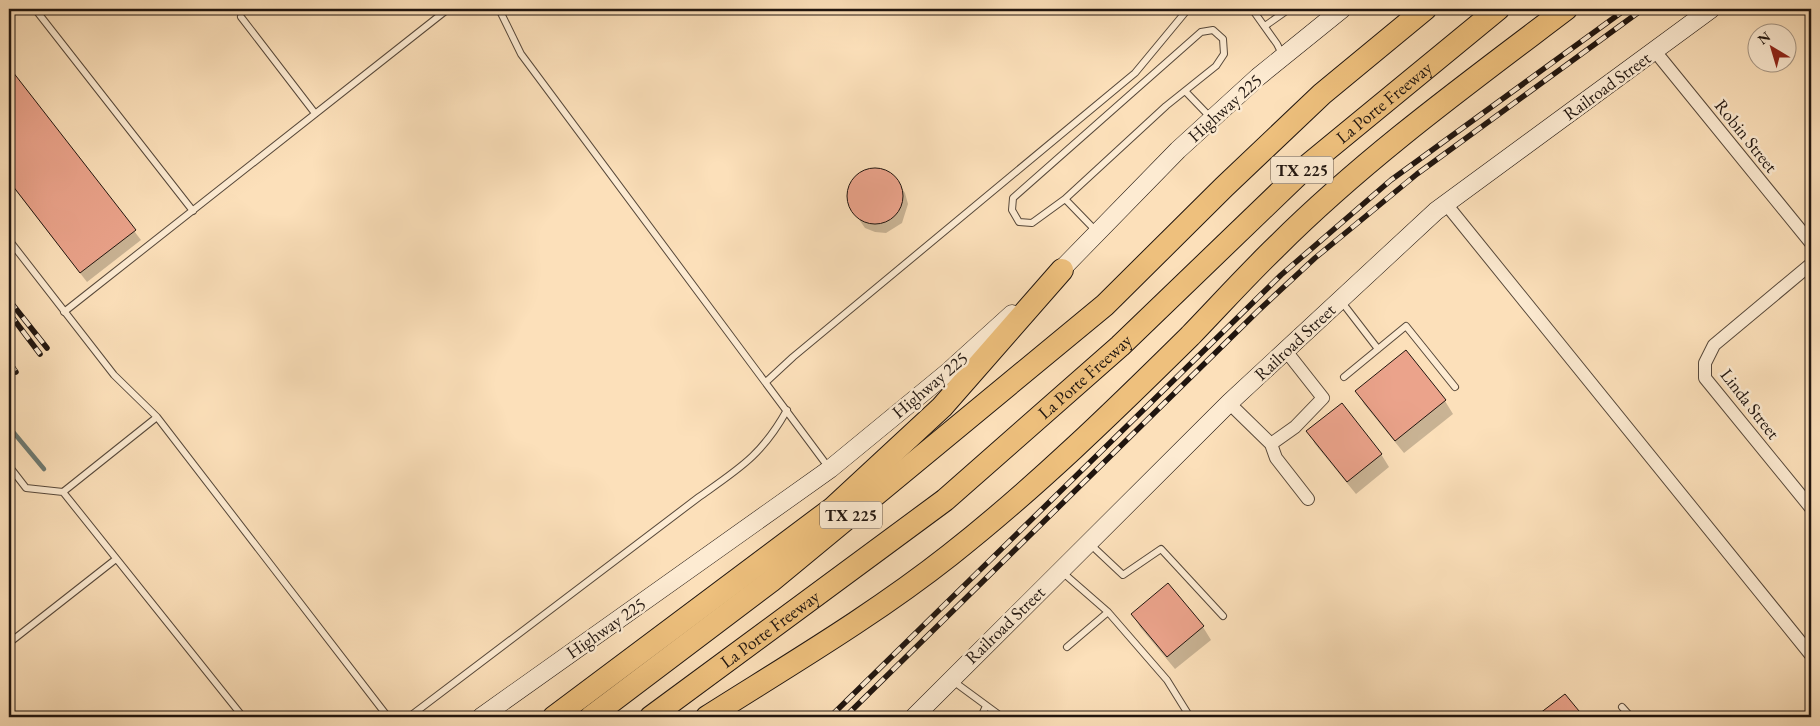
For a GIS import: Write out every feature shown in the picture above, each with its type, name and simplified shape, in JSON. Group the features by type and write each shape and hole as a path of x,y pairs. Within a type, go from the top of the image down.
{"highway":[{"name":"TX 225","path":"590,717 771,581 1105,305 1322,94 1425,9"},
{"name":"La Porte Freeway","path":"651,717 946,500 1120,346 1307,166 1498,9"},
{"path":"708,717 876,609 950,555 1064,458 1191,334 1277,246 1337,191 1440,105 1566,9"},
{"path":"554,717 833,508 942,407 1062,270"}],"main road":[{"name":"Highway 225","path":"481,717 830,469 948,372 1062,270 1178,150 1283,57 1342,9"},
{"name":"Railroad Street","path":"914,717 1229,403 1446,204 1711,9"}],"street":[{"name":"Robin Street","path":"1654,50 1811,243"},
{"path":"1446,204 1811,654"},
{"name":"Linda Street","path":"1811,264 1714,345 1705,363 1706,378 1811,508"},
{"path":"1270,444 1295,427 1323,398 1286,351"},
{"path":"1229,403 1270,444 1276,458 1308,499"}],"lane":[{"path":"35,9 193,211"},
{"path":"435,9 440,15"},
{"path":"64,312 193,211 314,112 448,9"},
{"path":"499,9 522,54 830,469"},
{"path":"766,382 793,357 1135,73 1188,9"},
{"path":"1252,9 1266,26 1283,57"},
{"path":"1266,26 1289,9"},
{"path":"241,17 314,112"},
{"path":"1213,30 1223,39 1224,54 1216,66 1185,91 1064,199 1032,223 1019,222 1012,210 1013,198 1201,32 1213,30"},
{"path":"1185,91 1212,119"},
{"path":"1064,199 1098,233"},
{"path":"9,240 114,375 157,416 388,717"},
{"path":"1340,300 1378,349"},
{"path":"1344,377 1406,326 1455,387"},
{"path":"409,717 699,497 747,463 772,436 787,410"},
{"path":"9,466 26,488 63,492 157,416"},
{"path":"63,492 243,717"},
{"path":"1089,543 1122,575 1161,549 1223,616"},
{"path":"9,643 116,559"},
{"path":"1060,571 1108,612 1167,680 1190,717"},
{"path":"1067,647 1108,612"},
{"path":"950,679 1002,717"},
{"path":"981,717 986,706"},
{"path":"1622,707 1631,717"}],"building":[{"path":"9,67 136,230 80,273 9,181"},
{"path":"869,168 881,168 895,176 903,190 901,207 895,216 881,224 869,224 859,219 852,212 847,202 847,190 852,180 859,173"},
{"path":"1406,350 1446,400 1395,441 1355,391"},
{"path":"1342,403 1382,454 1347,482 1306,431"},
{"path":"1168,583 1204,626 1167,657 1131,614"},
{"path":"1565,694 1584,717 1535,717"},
{"path":"72,715 79,717 50,717"}],"waterway":[{"path":"9,427 44,469"}],"railway":[{"path":"830,717 1281,275 1391,180 1626,9"},
{"path":"845,717 1258,311 1315,258 1417,174 1643,9"},
{"path":"9,300 47,348"},
{"path":"9,313 40,354"},
{"path":"9,362 16,372"}]}
